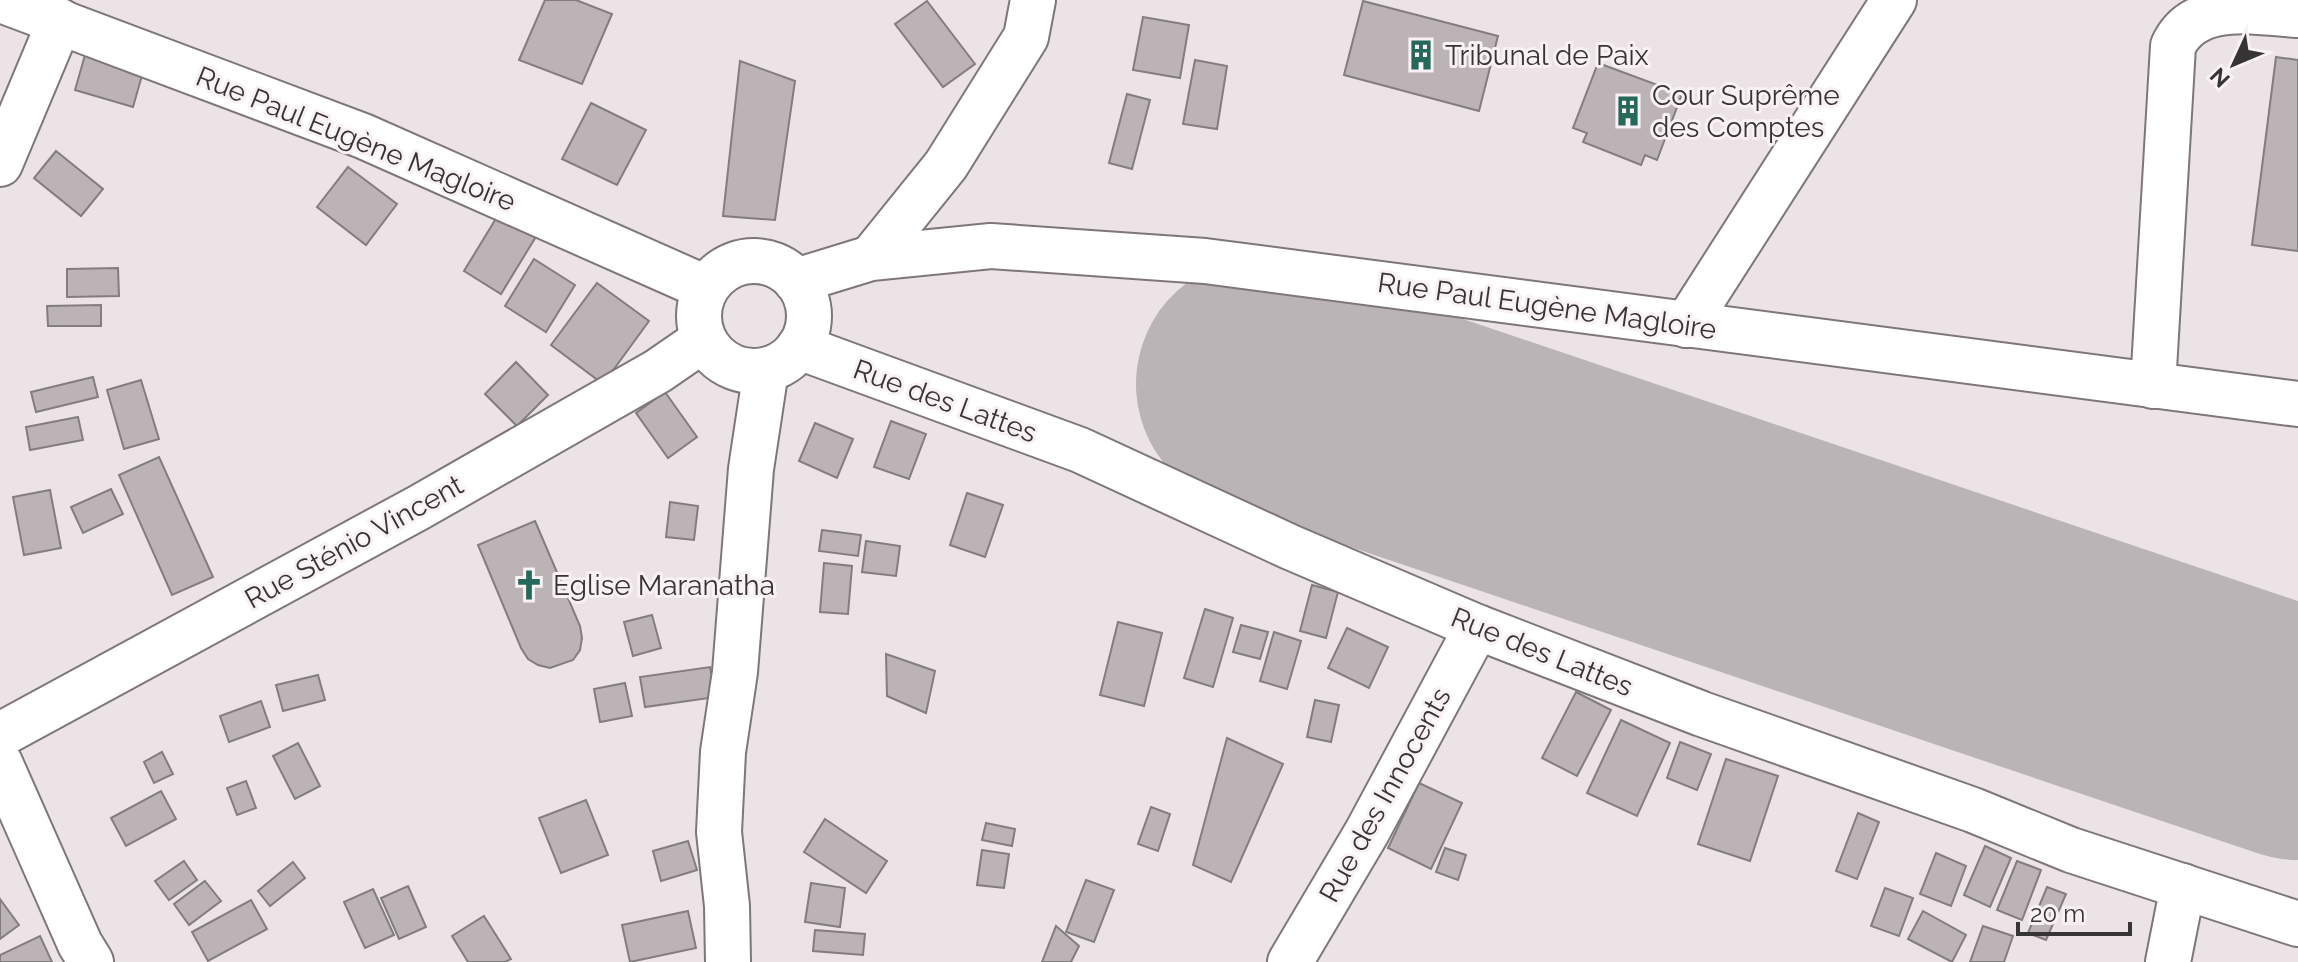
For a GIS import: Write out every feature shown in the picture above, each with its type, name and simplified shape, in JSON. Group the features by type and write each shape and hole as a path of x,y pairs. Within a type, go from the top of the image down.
{"street":[{"name":"Rue Paul Eugène Magloire","path":"1,0 363,136 706,288"},
{"path":"871,258 946,165 1026,37 1033,0"},
{"path":"1686,325 1894,0"},
{"path":"2153,386 2173,46 2178,33 2197,16 2215,9 2298,15"},
{"path":"0,164 60,21"},
{"name":"Rue Paul Eugène Magloire","path":"796,281 871,258 991,246 1205,261 2298,404"},
{"path":"728,962 727,906 719,832 723,752 735,672 751,469 782,359 807,331 809,313 805,296 796,281 780,267 760,261 739,262 720,272 706,288 698,313 703,340 723,362 751,371 782,359"},
{"name":"Rue Sténio Vincent","path":"0,735 418,508 658,371 703,340"},
{"name":"Rue des Lattes","path":"782,359 1080,450 1290,547 1477,627 1702,714 1973,810 2071,850 2298,924"},
{"name":"Rue des Innocents","path":"1290,962 1367,832 1477,627"},
{"path":"0,763 80,944 91,962"},
{"path":"2168,962 2183,886"}],"building":[{"path":"545,0 576,0 612,14 582,84 519,60"},
{"path":"927,1 975,64 943,87 895,24"},
{"name":"Tribunal de Paix","path":"1363,1 1498,36 1479,111 1344,75"},
{"path":"1143,17 1189,25 1180,78 1133,70"},
{"path":"87,48 145,65 133,107 75,90"},
{"path":"2276,57 2298,60 2298,251 2252,245"},
{"path":"1195,60 1227,66 1217,129 1183,124"},
{"path":"740,61 795,81 775,220 723,216"},
{"name":"Cour Suprême des Comptes","path":"1598,63 1682,94 1657,160 1645,155 1641,165 1583,142 1587,133 1573,128"},
{"path":"1127,94 1150,100 1132,169 1109,163"},
{"path":"591,103 646,130 617,185 562,159"},
{"path":"56,151 103,189 81,216 34,178"},
{"path":"348,167 397,204 366,245 317,207"},
{"path":"500,212 537,235 501,294 464,271"},
{"path":"534,259 575,285 546,332 505,306"},
{"path":"118,268 119,296 67,297 67,269"},
{"path":"597,283 649,321 603,384 551,345"},
{"path":"101,305 101,326 48,326 47,306"},
{"path":"516,362 548,395 517,426 485,394"},
{"path":"93,377 98,397 36,412 31,392"},
{"path":"141,380 159,439 124,449 107,390"},
{"path":"665,392 697,437 668,458 636,413"},
{"path":"78,417 83,440 30,450 26,427"},
{"path":"891,421 926,434 909,479 874,467"},
{"path":"815,423 853,439 837,478 799,461"},
{"path":"159,457 213,577 172,595 119,475"},
{"path":"111,489 123,514 83,533 71,507"},
{"path":"50,490 61,548 24,555 13,497"},
{"path":"967,493 1003,505 985,557 950,545"},
{"path":"670,502 698,506 694,540 666,537"},
{"name":"Eglise Maranatha","path":"535,521 580,626 582,638 580,650 573,660 550,668 528,659 521,648 478,545"},
{"path":"822,530 861,535 858,556 819,551"},
{"path":"866,541 900,546 896,576 862,572"},
{"path":"824,563 852,566 848,614 820,612"},
{"path":"1312,585 1338,592 1326,638 1300,631"},
{"path":"1205,609 1233,618 1213,687 1184,678"},
{"path":"652,615 661,648 633,656 624,622"},
{"path":"1118,622 1162,633 1144,706 1100,695"},
{"path":"1241,625 1268,632 1260,659 1233,652"},
{"path":"1347,628 1388,647 1369,688 1328,668"},
{"path":"1274,632 1301,641 1287,689 1260,681"},
{"path":"886,654 935,671 926,713 887,696"},
{"path":"710,667 716,697 645,707 640,677"},
{"path":"318,675 325,700 283,711 276,685"},
{"path":"625,683 632,716 600,722 594,689"},
{"path":"1576,692 1611,710 1577,776 1542,758"},
{"path":"1315,700 1339,705 1331,742 1307,737"},
{"path":"261,701 270,727 229,742 220,716"},
{"path":"1621,720 1670,743 1637,816 1587,793"},
{"path":"1227,738 1283,764 1231,882 1193,865"},
{"path":"1680,742 1711,754 1697,790 1667,778"},
{"path":"298,743 320,786 295,799 273,756"},
{"path":"162,752 173,774 154,783 144,762"},
{"path":"1726,759 1778,776 1750,861 1698,844"},
{"path":"246,781 256,808 237,815 227,788"},
{"path":"1419,783 1462,803 1431,869 1388,848"},
{"path":"161,791 176,819 126,846 111,818"},
{"path":"586,800 608,855 561,873 539,818"},
{"path":"1151,807 1170,814 1158,851 1138,844"},
{"path":"1858,813 1879,822 1857,879 1836,871"},
{"path":"825,819 887,861 866,893 804,852"},
{"path":"986,823 1015,829 1012,846 982,840"},
{"path":"688,841 697,870 661,881 653,851"},
{"path":"1985,846 2011,858 1990,907 1964,895"},
{"path":"1445,848 1466,855 1458,880 1436,872"},
{"path":"982,850 1009,854 1004,888 977,885"},
{"path":"1936,853 1966,866 1951,906 1920,894"},
{"path":"184,861 197,880 169,900 155,881"},
{"path":"2017,861 2041,870 2022,920 1997,910"},
{"path":"293,862 305,878 270,906 258,891"},
{"path":"1086,880 1114,890 1094,942 1066,932"},
{"path":"205,881 221,901 189,925 174,904"},
{"path":"811,883 845,888 840,927 805,922"},
{"path":"408,886 426,927 399,939 381,898"},
{"path":"2047,887 2066,894 2046,940 2028,933"},
{"path":"1885,888 1913,898 1899,936 1871,926"},
{"path":"373,889 394,935 365,948 344,902"},
{"path":"0,899 19,925 0,939"},
{"path":"251,900 267,929 208,961 192,932"},
{"path":"688,911 696,948 630,962 622,925"},
{"path":"1923,911 1966,935 1952,962 1908,939"},
{"path":"484,916 511,959 505,962 468,962 452,936"},
{"path":"1056,926 1079,946 1071,962 1042,962"},
{"path":"1983,926 2013,936 2004,962 1970,962"},
{"path":"815,930 865,934 863,955 813,951"},
{"path":"40,936 52,962 0,962 0,955"}],"runway":[{"path":"1262,384 2298,734"}],"place":[{"name":"Tribunal de Paix","path":"1421,55"},
{"name":"Cour Suprême des Comptes","path":"1628,111"},
{"name":"Eglise Maranatha","path":"529,585"}]}
